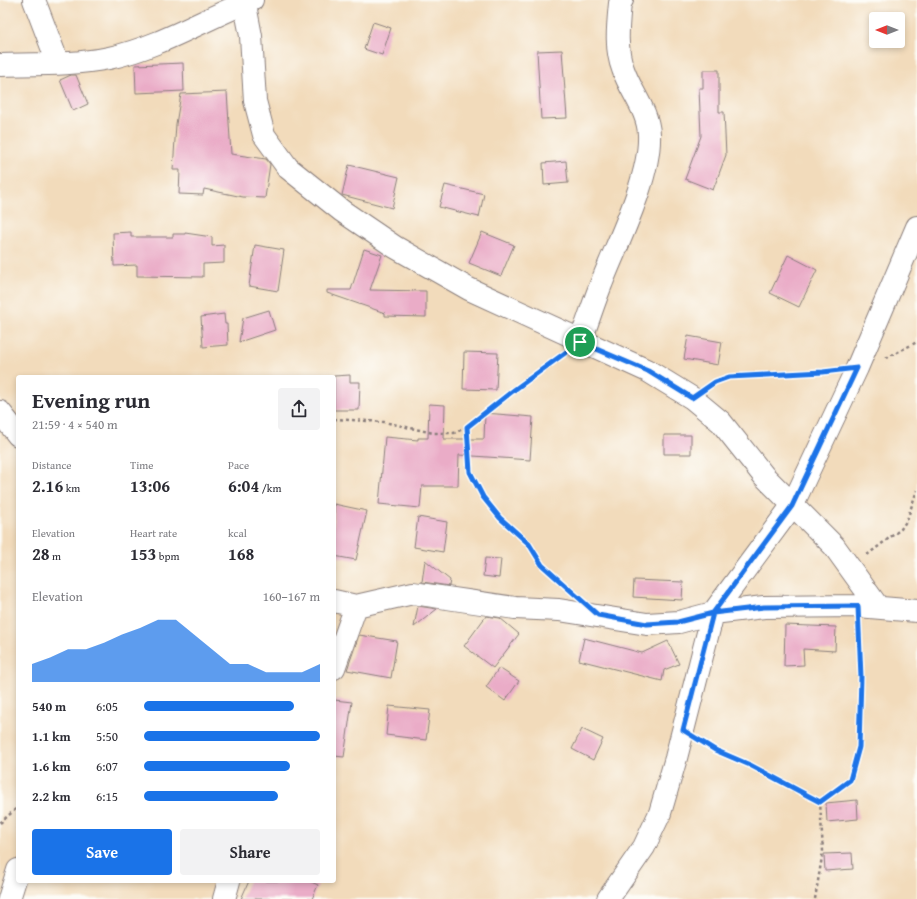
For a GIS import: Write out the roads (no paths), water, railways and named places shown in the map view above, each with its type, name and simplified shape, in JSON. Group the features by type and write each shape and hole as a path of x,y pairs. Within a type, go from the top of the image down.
{"street":[{"path":"34,0 58,63"},
{"path":"0,65 58,63 109,58 151,45 247,1 255,101 264,136 288,168 342,211 395,247 469,290 580,342 648,371 692,398 721,422 764,476 792,506 834,546 853,571 868,606"},
{"path":"580,342 602,282 627,223 645,166 649,134 642,108 623,69 617,39 620,1"},
{"path":"617,896 653,830 662,806 713,613 792,506 857,368 917,227"},
{"path":"0,412 16,432"},
{"path":"336,601 356,606 412,593 515,608 560,610 598,615 647,624 678,622 713,613 764,607 868,606 917,611"},
{"path":"336,662 356,606"},
{"path":"9,899 16,876"},
{"path":"224,899 228,883"}]}
